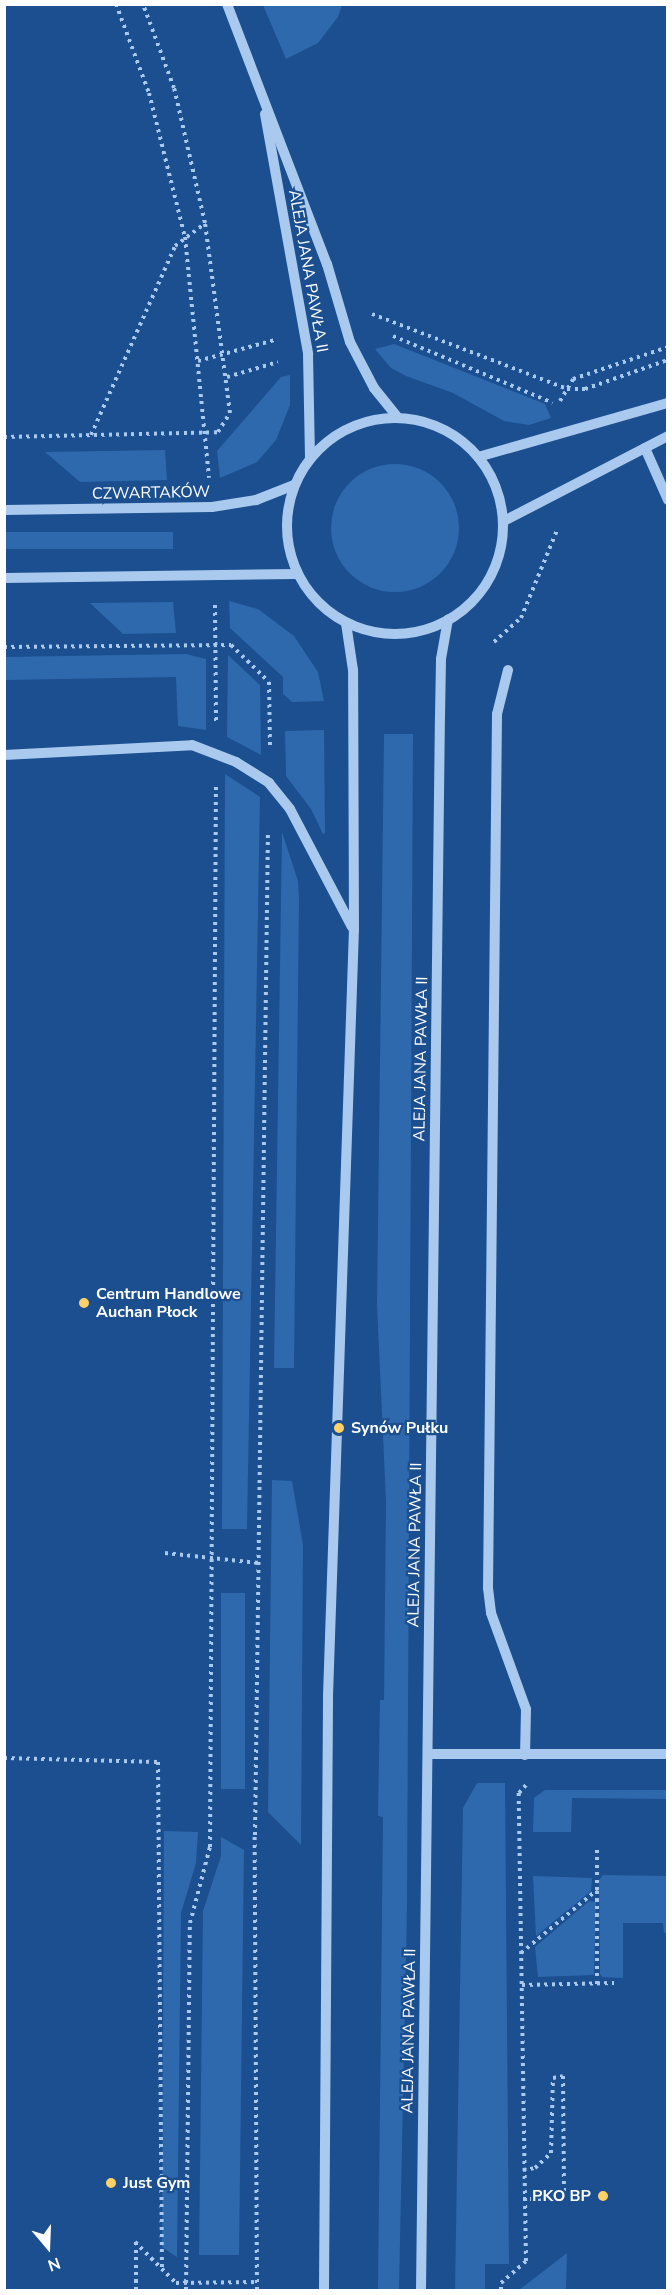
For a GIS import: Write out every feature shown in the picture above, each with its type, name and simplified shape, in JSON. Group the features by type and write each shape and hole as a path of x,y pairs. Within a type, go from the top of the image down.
{"street":[{"name":"ALEJA JANA PAWŁA II","path":"227,4 327,264 361,367 399,418"},
{"name":"ALEJA JANA PAWŁA II","path":"261,90 310,382 310,459"},
{"path":"478,457 668,403"},
{"path":"399,418 437,427 478,457 494,481 504,521 502,551 494,573 468,606 448,620 400,634 367,631 346,623 323,608 297,574 286,530 294,485 310,459 335,435 356,425 399,418"},
{"path":"504,521 668,436"},
{"path":"645,448 668,500"},
{"name":"CZWARTAKÓW","path":"4,510 212,507 256,500 294,485"},
{"path":"4,578 297,574"},
{"name":"ALEJA JANA PAWŁA II","path":"421,2290 440,717 441,659 448,620"},
{"path":"324,2290 328,1696 354,930 353,670 346,623"},
{"path":"508,670 497,714 488,1588 491,1613 526,1709 525,1755"},
{"path":"4,755 192,745 217,752 269,783 290,809 354,930"},
{"path":"428,1754 668,1754"}],"path":[{"path":"116,4 149,93 185,237 212,507"},
{"path":"4,437 218,432 230,413 205,223 174,88 143,4"},
{"path":"91,436 175,246 205,223"},
{"path":"344,321 375,314 567,389 585,389 668,360"},
{"path":"198,361 303,333"},
{"path":"393,336 558,405 573,379 668,347"},
{"path":"227,377 285,361"},
{"path":"490,646 522,618 552,537 564,520"},
{"path":"186,2290 190,1923 210,1847 210,1558 217,752 214,644 217,575"},
{"path":"4,646 231,645 269,682 255,1835 257,2290"},
{"path":"165,1554 259,1563"},
{"path":"4,1758 158,1762 162,2268"},
{"path":"501,2290 501,2283 526,2261 523,2199 519,1793 531,1784"},
{"path":"597,1849 597,1984"},
{"path":"520,1953 597,1890"},
{"path":"521,1985 614,1983"},
{"path":"523,2170 535,2168 551,2153 553,2078 562,2076 566,2199 523,2199"},
{"path":"136,2290 135,2242 176,2283 257,2282"}],"shaded area":[{"path":"263,5 342,5 338,17 318,43 286,59"},
{"path":"394,344 545,404 551,418 529,425 504,421 453,393 406,376 391,368 375,349"},
{"path":"290,375 290,405 276,440 257,462 220,478 217,451 281,377"},
{"path":"165,450 167,480 80,482 45,452"},
{"path":"395,464 419,469 440,483 454,504 459,528 454,552 440,573 419,587 395,592 371,587 350,573 336,552 331,528 336,504 350,483 371,469"},
{"path":"5,532 173,532 173,549 5,549"},
{"path":"229,601 258,609 294,636 318,672 324,701 292,702 283,694 283,677 230,628"},
{"path":"173,602 176,633 123,634 90,603"},
{"path":"186,654 206,659 206,730 178,726 176,677 5,680 5,657"},
{"path":"228,655 260,685 261,755 227,737"},
{"path":"324,730 325,833 323,834 311,809 286,776 285,731"},
{"path":"384,734 413,734 407,1908 399,2290 378,2290 383,1817 378,1816 380,1700 384,1700 386,1502 377,1305"},
{"path":"225,774 260,797 247,1529 222,1529"},
{"path":"282,832 298,881 299,899 294,1368 274,1368"},
{"path":"272,1480 292,1481 303,1545 301,1845 268,1812"},
{"path":"221,1593 245,1593 245,1789 221,1789"},
{"path":"477,1783 505,1783 509,2264 485,2264 485,2290 455,2290 463,1808"},
{"path":"545,1790 667,1790 667,1799 572,1798 571,1832 533,1832 534,1798"},
{"path":"164,1831 198,1832 196,1863 181,1913 177,2257 162,2247"},
{"path":"221,1837 244,1850 239,2255 199,2255 203,1911 221,1856"},
{"path":"603,1875 667,1876 667,1933 664,1933 663,1923 623,1923 623,1978 602,1977 600,1974 599,1880"},
{"path":"533,1876 592,1878 591,1891 536,1936"},
{"path":"589,1901 596,1902 594,1975 538,1977 535,1947"},
{"path":"567,2253 566,2290 519,2290"}],"place":[{"name":"Centrum Handlowe Auchan Płock","path":"84,1303"},
{"name":"Synów Pułku","path":"339,1428"},
{"name":"Just Gym","path":"111,2183"},
{"name":"PKO BP","path":"603,2196"}]}
